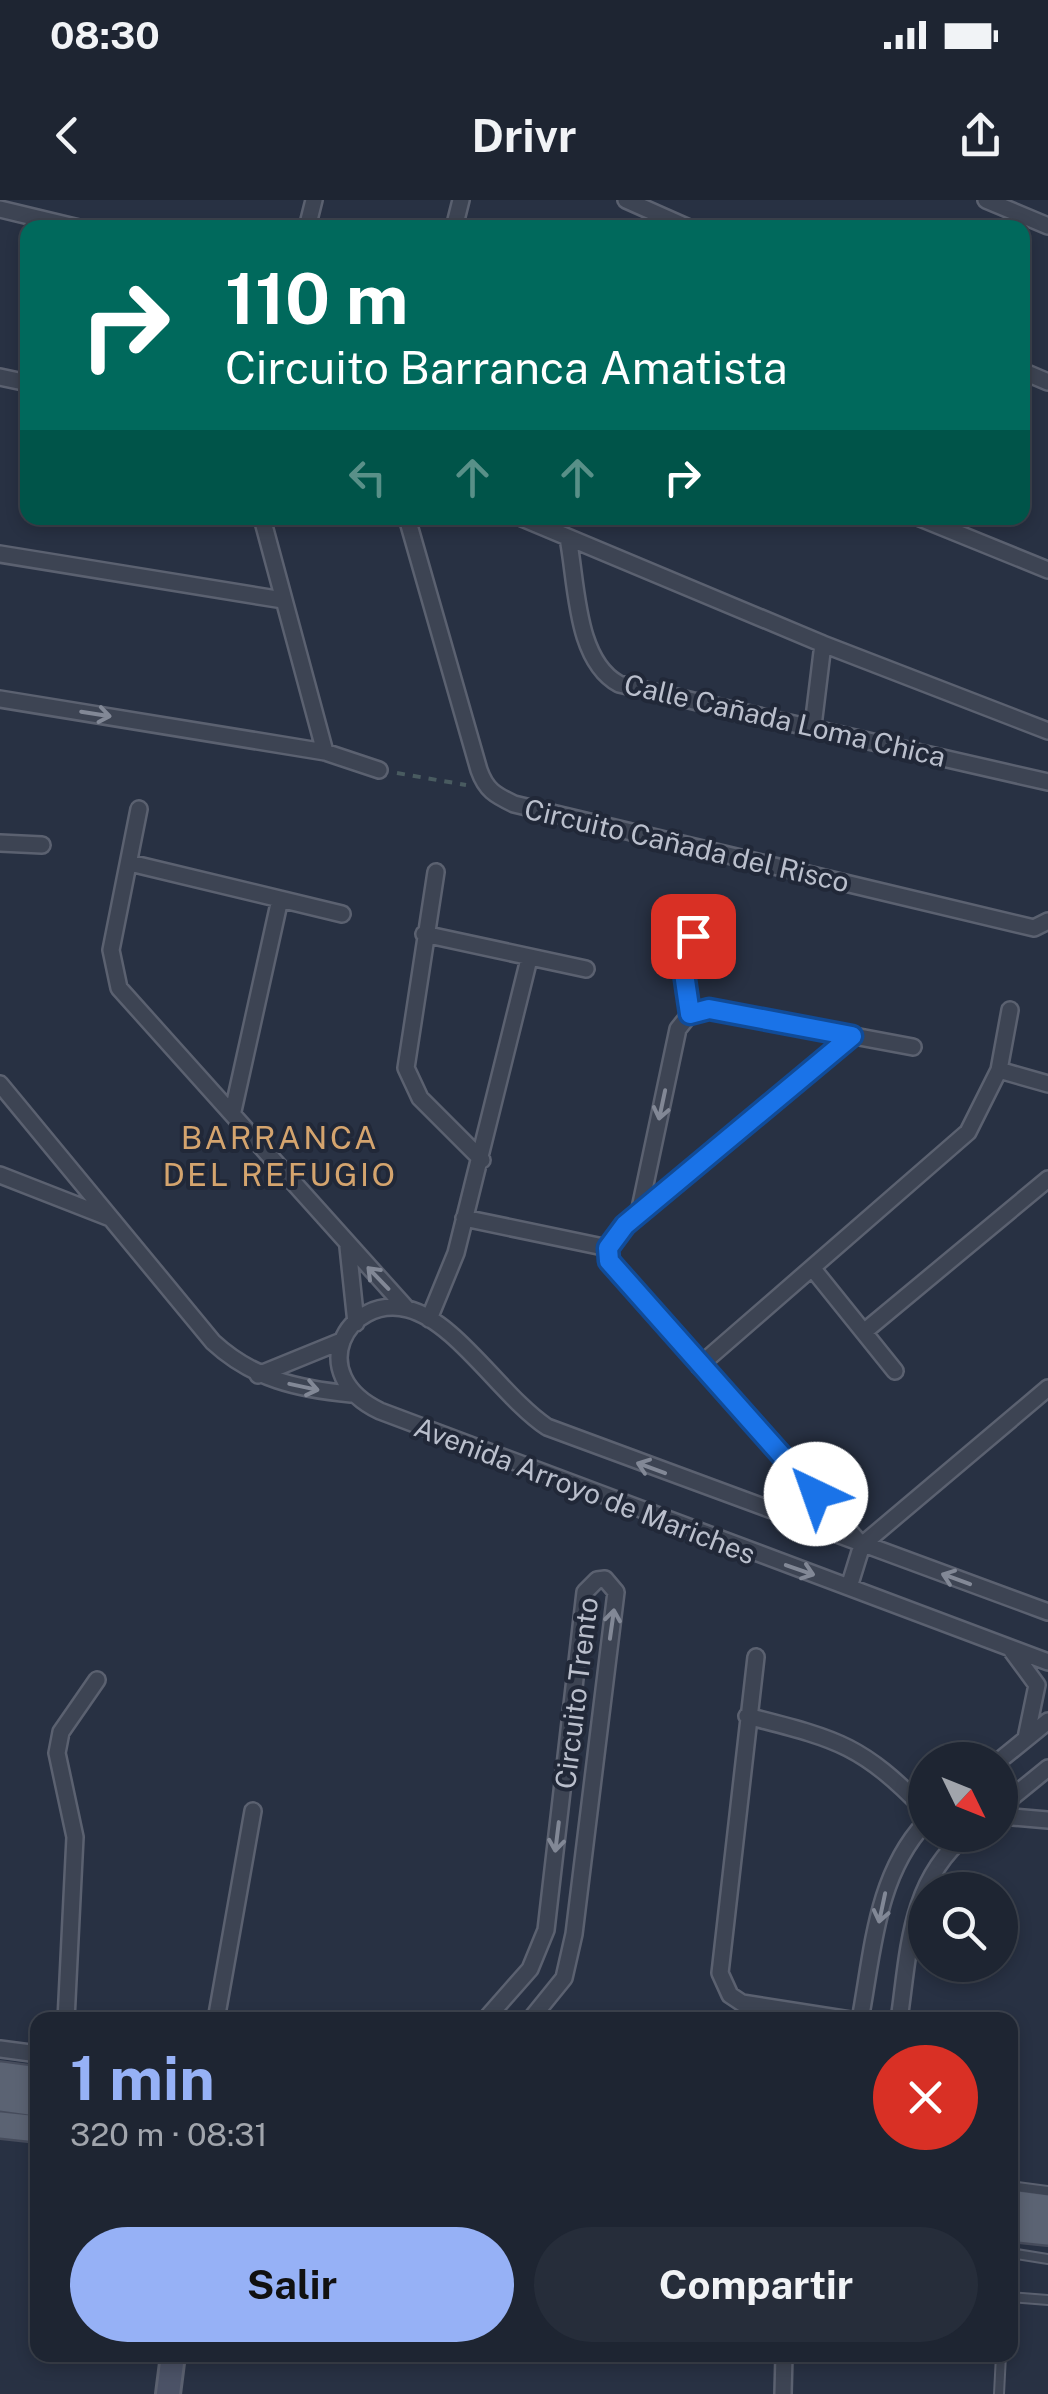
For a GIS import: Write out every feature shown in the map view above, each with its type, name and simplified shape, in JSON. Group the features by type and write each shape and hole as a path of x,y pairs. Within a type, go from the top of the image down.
{"main road":[{"path":"0,2075 30,2079"},
{"path":"0,2098 30,2102"},
{"path":"0,2125 30,2129"},
{"path":"1018,2204 1048,2208"},
{"path":"1018,2229 1048,2232"}],"street":[{"path":"626,200 671,220"},
{"path":"986,200 1048,226"},
{"path":"0,209 46,220"},
{"path":"264,525 324,752"},
{"path":"408,525 486,788"},
{"path":"538,525 823,644 1048,731"},
{"path":"937,525 1048,570"},
{"name":"Calle Cañada Loma Chica","path":"568,538 590,653 606,677 619,684 1048,782"},
{"path":"0,554 283,600"},
{"path":"813,726 823,644"},
{"path":"0,698 324,752 379,770"},
{"name":"Circuito Cañada del Risco","path":"486,788 514,804 1034,928 1048,921"},
{"path":"139,809 111,950 119,988 233,1110 348,1247 407,1309"},
{"path":"0,843 42,845"},
{"path":"130,863 342,914"},
{"path":"436,872 406,1068 420,1098 482,1160"},
{"path":"233,1110 280,899"},
{"path":"424,934 586,969"},
{"path":"690,1014 684,973 693,936"},
{"path":"429,1319 450,1274 482,1160 529,958"},
{"path":"639,1213 678,1029 690,1014 709,1009 914,1047"},
{"path":"699,1366 968,1132 999,1070 1010,1010"},
{"path":"852,1036 639,1213 614,1236 608,1248 615,1270 862,1546"},
{"path":"999,1070 1048,1084"},
{"path":"0,1084 212,1342 258,1375 306,1389 351,1394 337,1360 339,1342"},
{"path":"0,1175 114,1219"},
{"path":"865,1331 1048,1179"},
{"path":"464,1218 608,1248"},
{"path":"348,1247 356,1323"},
{"path":"813,1269 895,1371"},
{"path":"258,1375 339,1342 356,1323 390,1308 407,1309"},
{"name":"Avenida Arroyo de Mariches","path":"407,1309 452,1335 507,1397 547,1427 1048,1612"},
{"path":"849,1587 862,1546 1048,1388"},
{"name":"Avenida Arroyo de Mariches","path":"351,1394 380,1412 473,1449 1048,1662"},
{"name":"Circuito Trento","path":"492,2012 539,1954 546,1930 585,1592 597,1580 605,1579 616,1592 574,1934 564,1978 537,2012"},
{"path":"1010,1648 1029,1668 1037,1685 1026,1738"},
{"path":"756,1657 720,1973 722,1986 742,2002 802,2012"},
{"path":"66,2012 75,1837 57,1752 62,1732 97,1680"},
{"path":"747,1716 845,1744 880,1766 908,1793"},
{"path":"1018,1745 1048,1720"},
{"path":"568,1746 595,1750"},
{"path":"1018,1792 1048,1768"},
{"path":"217,2012 254,1811"},
{"path":"1018,1818 1048,1820"},
{"path":"862,2012 887,1884 895,1863 908,1846"},
{"path":"900,2012 918,1901 948,1852"},
{"path":"546,1930 574,1934"},
{"path":"512,1988 532,2012"},
{"path":"0,2049 30,2053"},
{"path":"168,2394 172,2362"},
{"path":"782,2394 784,2362"}],"lane":[{"path":"1018,2187 1048,2192"},
{"path":"1018,2254 1048,2259"},
{"path":"1018,2298 1048,2300"},
{"path":"999,2394 1001,2362"}],"path":[{"path":"379,770 486,788"}],"district":[{"name":"BARRANCA DEL REFUGIO","path":"280,1156"}],"route":[{"path":"693,936 684,973 684,994 690,1014 709,1009 852,1036 625,1225 608,1248 609,1261 816,1494"}]}
